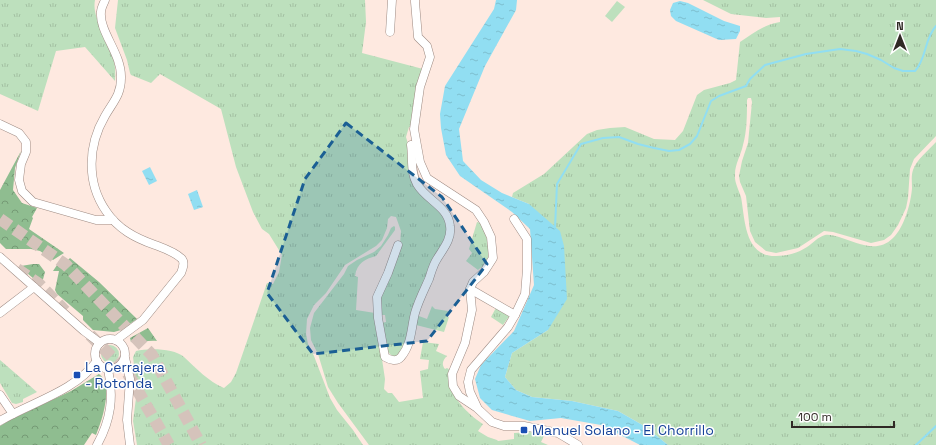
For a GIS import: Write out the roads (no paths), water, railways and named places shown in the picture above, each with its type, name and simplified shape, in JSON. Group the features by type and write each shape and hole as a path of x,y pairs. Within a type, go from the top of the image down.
{"street":[{"path":"105,0 101,12 103,26 118,58 121,77 119,94 104,116 96,135 91,159 92,177 97,194 106,211 113,220 129,234 174,253 182,260 184,265 182,273 143,320 116,340"},
{"path":"390,32 392,0"},
{"path":"415,0 418,37 427,46 430,57 420,86 414,129 420,162 427,178 476,210 491,236 493,258 484,272 473,282 470,289 472,310 465,343 452,374 453,386 459,396 477,408 492,422 504,426 524,426 558,433 578,445"},
{"path":"0,124 20,133 26,142 26,152 21,164 19,180 22,191 33,202 96,220 113,220"},
{"path":"398,245 388,273 377,297 378,318 385,357 392,360 400,358 406,350 411,336 418,305 436,261 450,235 448,218 439,205 425,194 417,184 412,172 413,154 410,136 414,129"},
{"path":"477,408 470,392 468,382 471,370 508,327 525,294 527,239 514,219"},
{"path":"0,257 84,331 100,343"},
{"path":"0,313 34,287"},
{"path":"470,289 515,315"},
{"path":"125,358 121,364 115,368 108,369 101,366 97,361 95,351 100,343 107,339 116,340 121,343 124,348 130,379 127,420 130,445"},
{"path":"0,422 13,414 62,391 90,371 97,361"},
{"path":"97,445 108,421 112,400 108,369"},
{"path":"0,395 13,414"}],"water":[{"path":"496,0 517,0 516,10 485,66 459,129 463,161 481,180 502,193 529,204 560,231 564,246 567,299 548,330 512,353 505,377 516,390 532,397 572,401 618,411 646,427 668,445 640,445 601,425 561,418 530,421 492,410 480,398 475,379 481,365 514,331 534,285 530,229 512,212 460,176 446,155 440,114 445,86 494,9"},
{"path":"680,1 688,3 724,21 740,26 740,31 736,39 719,40 676,21 671,16 670,10 673,3"},
{"path":"150,167 157,181 149,185 142,171"},
{"path":"197,190 203,207 194,210 188,194"}],"waterway":[{"path":"555,228 557,184 581,144 603,138 619,137 654,148 669,151 679,150 690,144 697,136 711,101 719,96 746,86 750,79 765,65 806,54 840,49 867,54 903,71 915,71 922,60 929,37 936,26"},
{"path":"916,445 936,426"}],"tunnel":[{"path":"0,219 66,265 152,355 201,445"},
{"path":"17,269 39,284 65,311"},
{"path":"90,335 127,372 169,445"}],"place":[{"name":"La Cerrajera - Rotonda","path":"77,375"},
{"name":"Manuel Solano - El Chorrillo","path":"524,430"}]}
